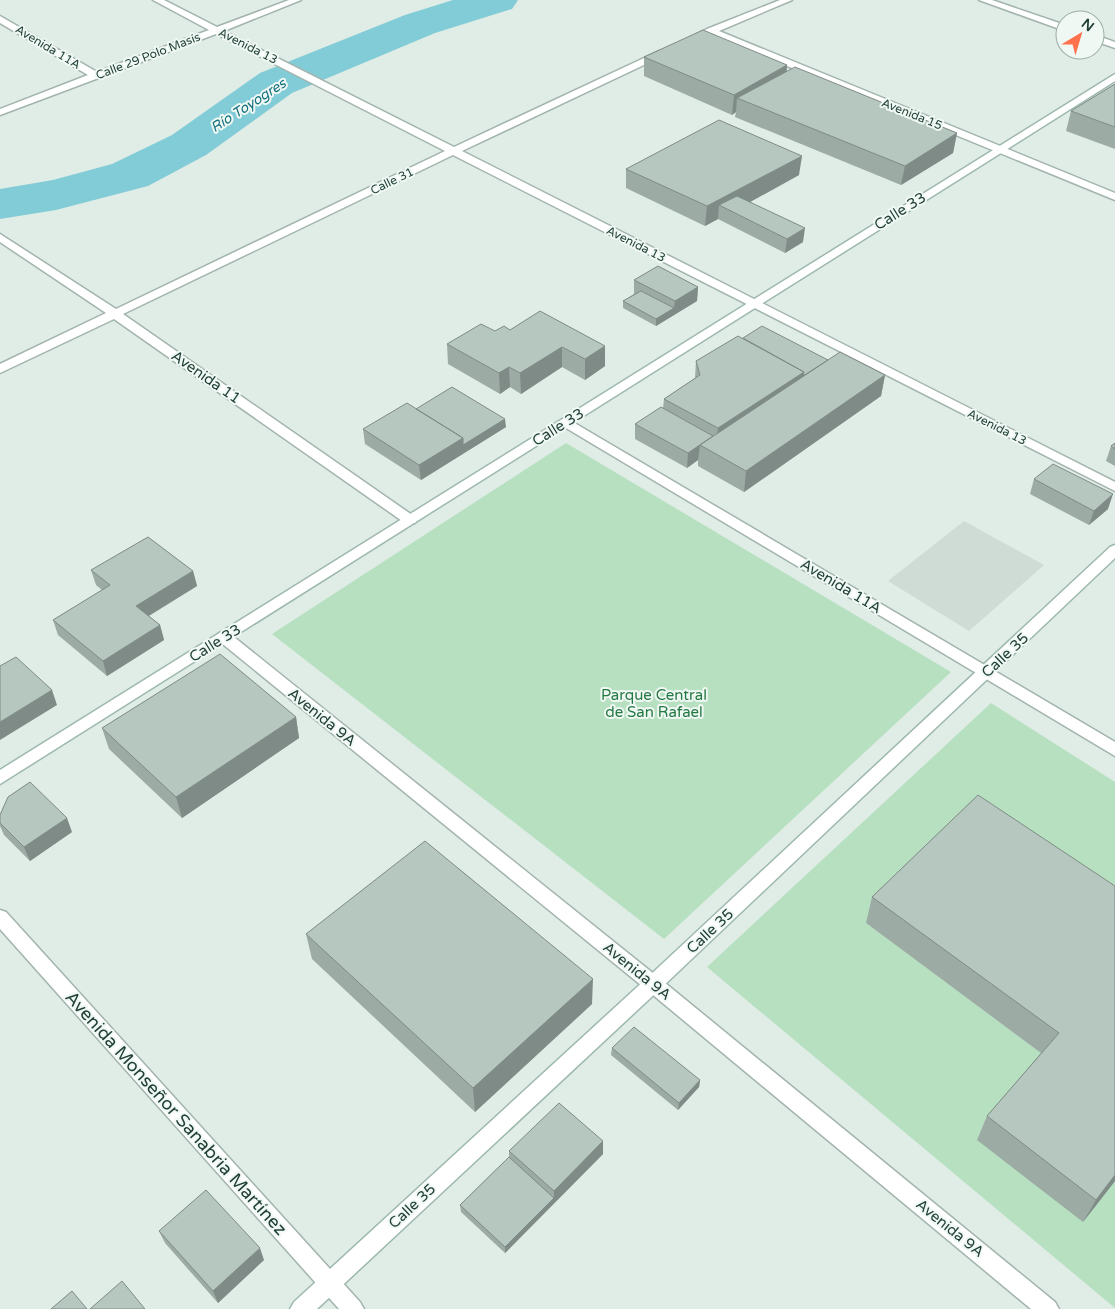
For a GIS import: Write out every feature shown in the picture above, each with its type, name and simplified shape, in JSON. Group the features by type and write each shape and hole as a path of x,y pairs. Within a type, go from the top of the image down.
{"street":[{"name":"Avenida 13","path":"157,0 1115,487"},
{"name":"Calle 29 Polo Masís","path":"0,112 297,0"},
{"name":"Calle 31","path":"0,370 453,151 710,31 788,0"},
{"path":"984,0 1055,25"},
{"name":"Avenida 11A","path":"0,19 96,76"},
{"name":"Avenida 15","path":"710,31 1115,197"},
{"name":"Calle 33","path":"0,778 1115,77"},
{"name":"Avenida 11","path":"0,237 117,314 410,520"},
{"name":"Avenida 11A","path":"566,422 1115,750"},
{"name":"Calle 35","path":"301,1309 653,984 1115,550"},
{"name":"Avenida 9A","path":"224,637 653,984 1048,1309"},
{"name":"Avenida Monseñor Sanabria Martínez","path":"0,917 353,1309"}],"shaded area":[{"path":"964,521 1044,565 969,631 888,581"}],"green space":[{"name":"Parque Central de San Rafael","path":"566,443 951,672 664,939 272,634"},
{"path":"991,703 1115,782 1115,919 866,923 1048,1058 1115,1181 1115,1308 707,967"}],"building":[{"path":"703,30 787,65 734,95 644,57"},
{"path":"795,67 957,133 905,166 737,98"},
{"path":"1115,84 1115,127 1071,111"},
{"path":"719,120 802,156 707,206 626,169"},
{"path":"737,196 805,228 787,239 719,205"},
{"path":"658,266 698,287 675,301 634,280"},
{"path":"641,291 674,308 656,319 623,301"},
{"path":"540,311 605,346 585,359 562,347 520,373 509,367 499,373 447,344 481,324 495,331 504,326 510,330"},
{"path":"762,326 828,360 803,376 804,372 743,338"},
{"path":"738,336 804,372 718,428 664,399 700,375 696,361"},
{"path":"840,352 885,375 746,471 700,445"},
{"path":"452,387 505,419 463,445 463,438 416,409"},
{"path":"407,403 463,438 419,465 363,429"},
{"path":"661,407 713,436 688,453 635,424"},
{"path":"1053,464 1113,494 1094,511 1034,479"},
{"path":"148,537 193,571 136,606 160,625 103,661 53,620 110,585 91,570"},
{"path":"220,654 296,717 176,797 102,728"},
{"path":"16,657 52,690 0,722 0,666"},
{"path":"30,782 67,818 24,847 0,823 0,815 8,797"},
{"path":"978,795 1115,886 1115,1175 1096,1200 987,1116 1059,1033 872,897"},
{"path":"425,841 593,979 473,1088 306,934"},
{"path":"634,1027 700,1080 679,1103 612,1048"},
{"path":"559,1103 603,1141 554,1191 509,1151"},
{"path":"509,1157 554,1198 505,1247 460,1205"},
{"path":"206,1190 260,1248 213,1291 159,1231"},
{"path":"122,1281 145,1309 90,1309"},
{"path":"72,1291 87,1309 51,1309"}],"waterway":[{"name":"Río Toyogres","path":"0,204 56,195 130,175 189,145 276,83 420,24 497,0"}]}
